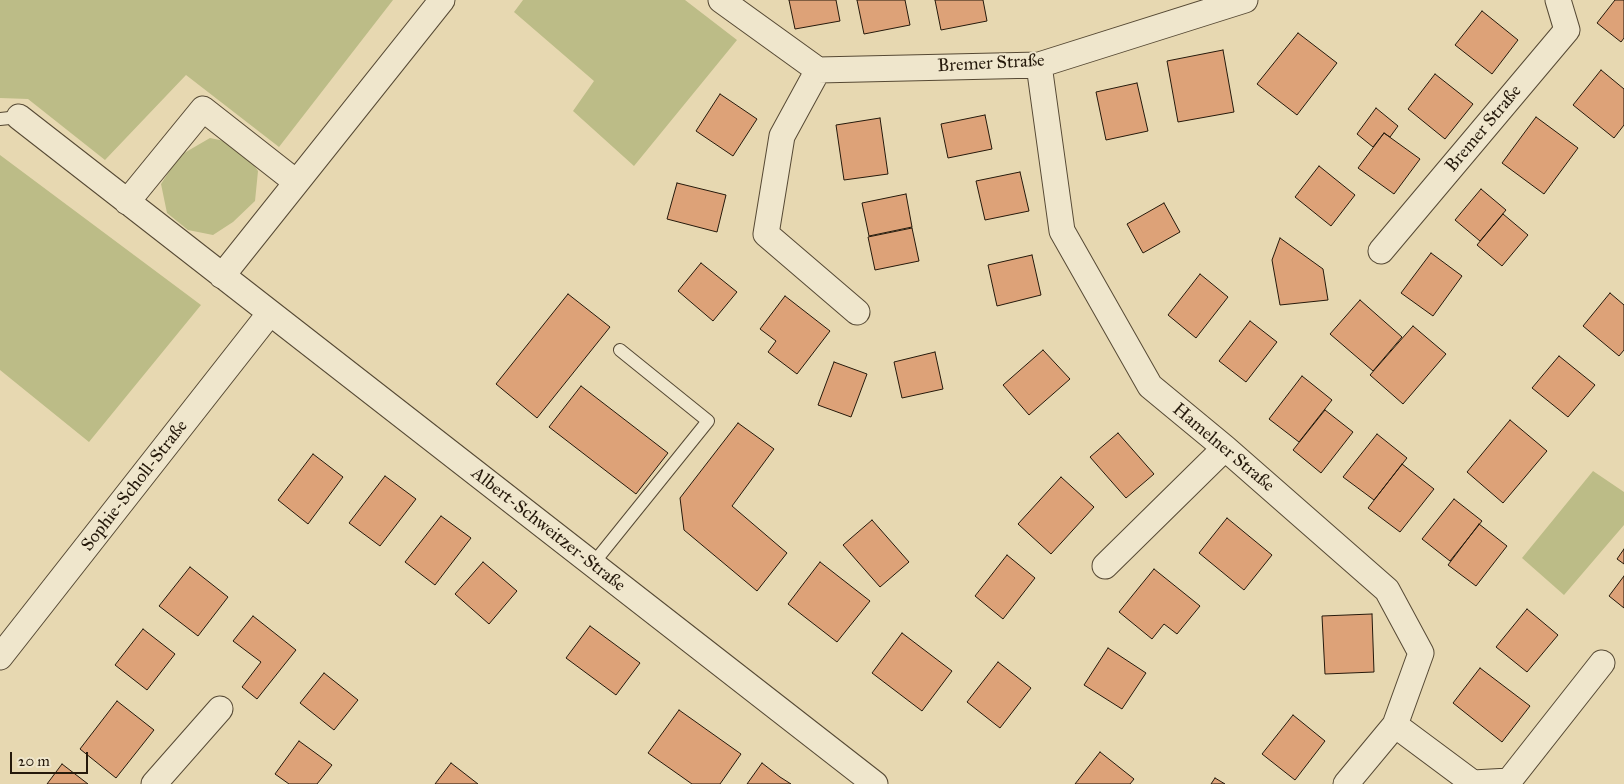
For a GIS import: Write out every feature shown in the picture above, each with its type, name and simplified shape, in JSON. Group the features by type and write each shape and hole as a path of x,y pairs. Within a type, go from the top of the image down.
{"street":[{"path":"222,276 442,0"},
{"path":"721,0 818,70 782,136 766,234 857,312"},
{"name":"Bremer Straße","path":"818,70 1039,65 1245,0"},
{"name":"Bremer Straße","path":"1381,251 1567,30 1558,0"},
{"name":"Hamelner Straße","path":"1039,65 1062,231 1150,386 1225,448 1387,590 1421,653 1395,725 1346,784"},
{"path":"127,202 203,109 296,182"},
{"name":"Albert-Schweitzer-Straße","path":"9,118 127,202 875,784"},
{"name":"Sophie-Scholl-Straße","path":"0,657 270,313"},
{"path":"1105,566 1225,448"},
{"path":"1395,725 1474,783 1509,781 1602,663"},
{"path":"154,784 220,709"}],"lane":[{"path":"592,565 708,421 620,350"}],"green space":[{"path":"0,0 393,0 279,147 186,75 105,160 28,99 0,98"},
{"path":"523,0 685,0 737,40 634,166 573,111 594,81 514,12"},
{"path":"210,138 239,144 258,171 255,201 233,222 213,235 188,230 167,213 161,184 179,156"},
{"path":"0,155 201,305 89,442 0,370"},
{"path":"1593,471 1624,492 1624,525 1564,595 1522,558"}],"building":[{"path":"789,0 836,0 840,21 795,29"},
{"path":"857,0 905,0 910,25 864,34"},
{"path":"935,0 983,0 987,21 941,30"},
{"path":"1615,0 1624,0 1624,38 1621,42 1597,23"},
{"path":"1482,11 1518,40 1492,74 1455,45"},
{"path":"1298,33 1337,63 1297,115 1257,84"},
{"path":"1223,50 1234,112 1178,122 1167,61"},
{"path":"1601,70 1624,89 1624,125 1614,138 1573,105"},
{"path":"1435,74 1473,104 1445,139 1408,109"},
{"path":"1137,83 1148,131 1106,140 1096,92"},
{"path":"720,94 757,119 733,156 696,131"},
{"path":"1376,108 1398,126 1390,137 1384,133 1373,147 1357,134"},
{"path":"985,115 992,149 948,158 941,124"},
{"path":"1536,117 1578,148 1544,194 1502,163"},
{"path":"880,118 888,174 844,180 836,125"},
{"path":"1384,133 1420,159 1394,194 1358,168"},
{"path":"1319,166 1355,195 1331,226 1295,197"},
{"path":"1020,172 1029,211 985,220 976,181"},
{"path":"677,183 726,195 717,232 667,219"},
{"path":"1481,189 1506,210 1480,241 1455,220"},
{"path":"906,194 912,227 869,236 862,203"},
{"path":"1164,203 1180,232 1143,253 1127,224"},
{"path":"1503,214 1528,235 1502,266 1477,245"},
{"path":"912,228 919,261 875,270 868,237"},
{"path":"1280,238 1323,269 1328,300 1280,305 1272,260"},
{"path":"1431,253 1462,276 1433,316 1401,293"},
{"path":"1032,255 1041,295 997,306 988,265"},
{"path":"701,263 737,292 713,321 678,291"},
{"path":"1200,274 1228,297 1196,338 1168,315"},
{"path":"1610,293 1624,305 1624,350 1619,356 1583,326"},
{"path":"568,294 610,327 537,418 496,384"},
{"path":"785,296 830,331 797,374 768,352 776,341 760,329"},
{"path":"1360,300 1402,337 1373,371 1330,334"},
{"path":"1250,321 1277,342 1246,382 1219,361"},
{"path":"1413,326 1446,354 1403,404 1370,375"},
{"path":"1043,350 1070,379 1029,415 1003,385"},
{"path":"935,352 943,389 902,398 894,362"},
{"path":"1559,356 1595,385 1568,417 1532,388"},
{"path":"834,362 867,374 851,417 818,405"},
{"path":"1302,376 1332,400 1299,442 1269,419"},
{"path":"581,386 668,453 636,494 549,427"},
{"path":"1325,410 1353,432 1321,473 1293,450"},
{"path":"1510,420 1547,451 1503,503 1467,472"},
{"path":"738,423 774,449 732,506 787,553 757,591 684,530 680,498"},
{"path":"1118,433 1154,474 1126,498 1090,457"},
{"path":"1377,434 1407,458 1374,500 1343,477"},
{"path":"313,454 343,477 308,524 278,500"},
{"path":"1402,464 1434,489 1400,532 1368,508"},
{"path":"385,476 416,499 380,546 349,523"},
{"path":"1061,477 1094,507 1051,554 1018,524"},
{"path":"1454,499 1482,521 1450,561 1422,539"},
{"path":"441,516 471,538 435,585 405,562"},
{"path":"1227,518 1272,555 1244,590 1199,553"},
{"path":"872,520 909,562 880,587 843,545"},
{"path":"1479,524 1507,546 1476,586 1448,565"},
{"path":"1624,549 1624,564 1617,559"},
{"path":"1007,555 1035,578 1003,619 975,596"},
{"path":"483,562 517,591 489,624 455,594"},
{"path":"820,562 870,601 837,642 788,604"},
{"path":"190,567 228,597 198,636 159,606"},
{"path":"1154,569 1200,606 1177,634 1164,624 1152,639 1119,612"},
{"path":"1624,576 1624,608 1609,596"},
{"path":"1527,609 1558,635 1527,672 1496,647"},
{"path":"1372,614 1374,672 1325,674 1322,616"},
{"path":"253,616 296,650 257,699 242,687 261,662 233,641"},
{"path":"590,626 640,663 616,695 566,658"},
{"path":"143,629 175,654 147,690 115,665"},
{"path":"902,633 952,671 922,711 872,673"},
{"path":"1108,648 1146,673 1122,709 1084,685"},
{"path":"998,662 1031,688 1000,728 967,702"},
{"path":"1480,668 1530,706 1502,742 1453,703"},
{"path":"324,673 358,700 334,730 300,703"},
{"path":"117,701 154,730 116,778 80,749"},
{"path":"679,710 741,754 720,784 692,784 648,753"},
{"path":"1293,715 1325,741 1295,780 1262,754"},
{"path":"299,741 332,765 317,784 289,784 275,774"},
{"path":"1100,752 1134,779 1130,784 1075,784"},
{"path":"451,763 478,784 435,784"},
{"path":"762,763 780,777 791,784 747,784"},
{"path":"62,764 88,784 47,784"},
{"path":"1215,778 1225,784 1211,784"}]}
